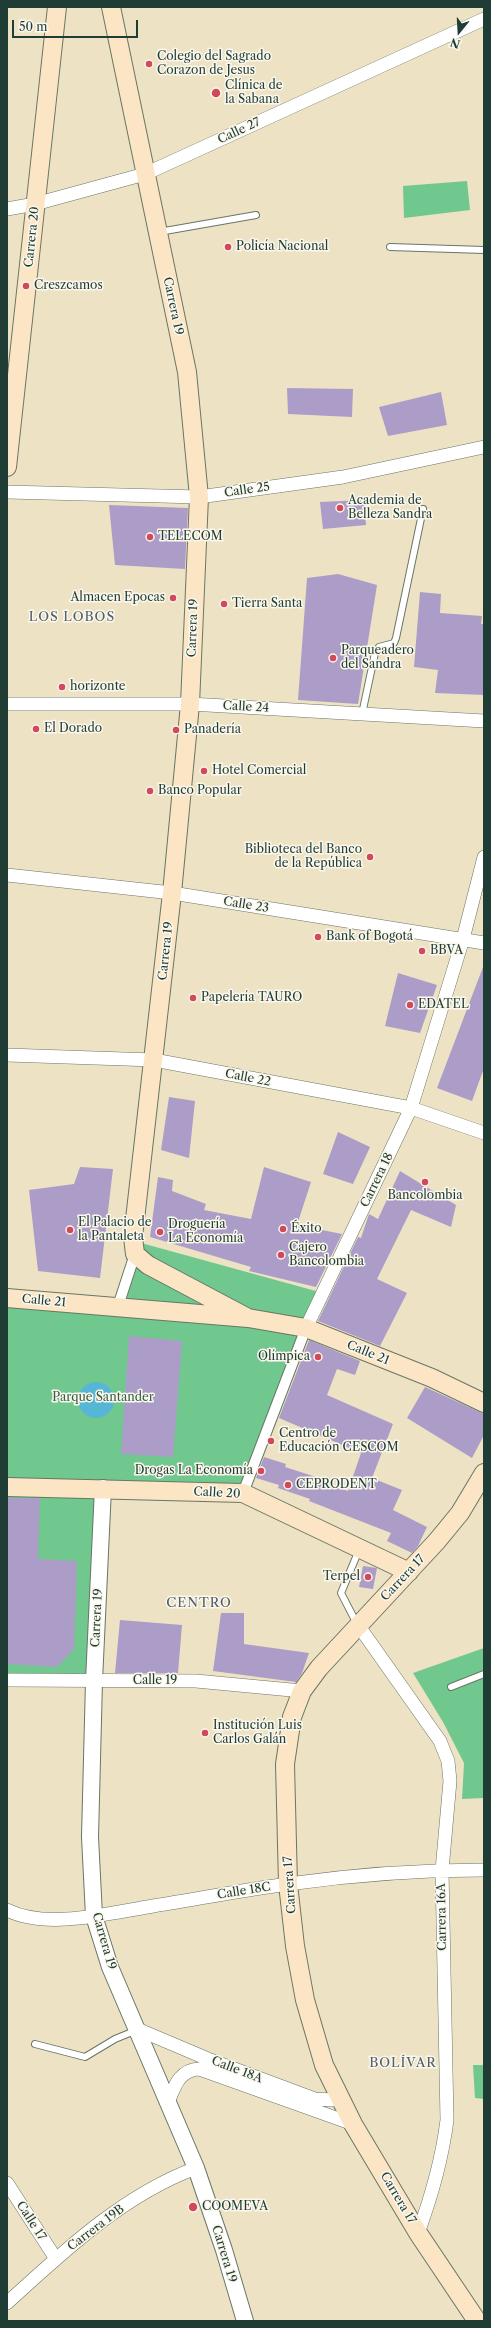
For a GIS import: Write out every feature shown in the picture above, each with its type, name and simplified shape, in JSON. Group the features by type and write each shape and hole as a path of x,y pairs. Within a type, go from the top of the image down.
{"main road":[{"name":"Carrera 20","path":"7,467 57,7"},
{"name":"Carrera 19","path":"111,7 187,372 199,496 190,704 172,893 133,1237 135,1254"},
{"name":"Calle 21","path":"135,1254 148,1265 248,1318"},
{"name":"Calle 21","path":"7,1298 118,1306 248,1318 306,1328 432,1378 484,1403"},
{"name":"Carrera 17","path":"477,2321 418,2233 353,2124 324,2065 305,2000 295,1946 288,1884 285,1764 292,1717 302,1692 319,1668 409,1572 460,1513 484,1473"},
{"name":"Calle 20","path":"7,1487 103,1488 243,1493 409,1572"}],"street":[{"name":"Calle 27","path":"7,209 35,204 145,174 484,19"},
{"name":"Calle 25","path":"7,492 199,496 343,477 484,447"},
{"name":"Calle 24","path":"7,704 190,704 484,721"},
{"name":"Carrera 18","path":"243,1493 306,1328 411,1108 463,938 484,857"},
{"name":"Calle 23","path":"7,875 172,893 463,938 484,943"},
{"name":"Calle 22","path":"7,1055 154,1060 411,1108 484,1133"},
{"path":"118,1306 135,1254"},
{"name":"Carrera 19","path":"103,1488 94,1681 90,1837 94,1916 110,1967 138,2029 196,2168 224,2250 245,2321"},
{"name":"Carrera 16A","path":"358,1625 440,1741 448,1760 450,1782 442,1870 447,2120 443,2154 434,2189 418,2233"},
{"name":"Calle 19","path":"7,1680 196,1681 302,1692"},
{"name":"Calle 18C","path":"7,1910 20,1916 44,1919 94,1916 288,1884 442,1870 484,1870"},
{"name":"Calle 18A","path":"138,2029 208,2059 315,2099 332,2100 339,2098"},
{"name":"Calle 18A","path":"168,2100 178,2079 191,2069 199,2069 353,2124"},
{"name":"Carrera 19B","path":"7,2303 56,2259 141,2194 170,2178 196,2168"},
{"name":"Calle 17","path":"7,2183 56,2259"}],"lane":[{"path":"157,232 256,215"},
{"path":"390,247 484,250"},
{"path":"362,714 375,653 379,647 394,643 396,638 424,509"},
{"path":"358,1625 342,1593 360,1549"},
{"path":"451,1687 484,1674"},
{"path":"35,2044 85,2057 116,2039 138,2029"}],"green space":[{"path":"467,181 470,210 404,218 403,186"},
{"name":"Parque Santander","path":"134,1241 323,1293 243,1493 103,1490 94,1681 7,1680 7,1298 118,1306"},
{"path":"484,1648 484,1798 462,1799 464,1763 443,1722 413,1673"},
{"path":"473,2065 484,2065 484,2099 475,2098"}],"water":[{"path":"100,1382 109,1387 113,1393 113,1407 109,1413 100,1418 92,1418 83,1413 79,1407 78,1396 83,1387 89,1383"}],"building":[{"path":"287,388 353,389 352,417 288,414"},
{"path":"441,392 447,425 388,436 379,407"},
{"path":"364,500 366,525 323,529 320,502"},
{"name":"TELECOM","path":"109,505 188,508 185,569 115,565"},
{"name":"Parqueadero del Sandra","path":"338,574 377,585 358,704 298,700 307,578"},
{"path":"420,592 441,594 440,613 482,616 481,624 484,624 484,695 435,693 438,670 414,667"},
{"path":"483,967 484,1068 472,1101 437,1088"},
{"name":"EDATEL","path":"398,973 437,985 420,1033 385,1026"},
{"path":"169,1097 195,1101 189,1158 161,1150"},
{"path":"338,1132 370,1147 353,1184 323,1174"},
{"name":"El Palacio de la Pantaleta","path":"80,1167 113,1169 100,1278 38,1271 29,1190 74,1184"},
{"path":"264,1167 311,1182 297,1225 342,1234 316,1287 249,1271 251,1267 150,1237 158,1177 173,1180 172,1191 206,1204 204,1210 251,1219"},
{"path":"400,1171 456,1205 451,1227 411,1210 377,1279 407,1293 380,1346 318,1321 358,1237 361,1238 369,1214 378,1219"},
{"path":"129,1336 182,1341 173,1457 121,1454"},
{"path":"309,1340 360,1361 355,1375 337,1369 327,1395 393,1424 372,1478 402,1490 393,1510 427,1527 418,1546 412,1553 387,1541 391,1533 309,1501 310,1499 278,1488 279,1485 256,1478 264,1457 286,1464 285,1467 316,1477 316,1480 348,1491 361,1453 279,1418"},
{"path":"425,1387 484,1414 484,1435 472,1458 407,1418"},
{"path":"7,1498 40,1498 38,1559 77,1561 74,1649 57,1667 7,1664"},
{"name":"Terpel","path":"363,1566 377,1568 373,1589 359,1587"},
{"path":"221,1613 244,1613 244,1644 309,1653 302,1673 296,1682 213,1671"},
{"path":"120,1620 182,1625 178,1673 115,1673"}],"place":[{"name":"Colegio del Sagrado Corazon de Jesus","path":"149,64"},
{"name":"Clínica de la Sabana","path":"216,93"},
{"name":"Policía Nacional","path":"228,247"},
{"name":"Creszcamos","path":"26,286"},
{"name":"Academia de Belleza Sandra","path":"340,508"},
{"name":"TELECOM","path":"150,537"},
{"name":"Almacen Epocas","path":"173,598"},
{"name":"Tierra Santa","path":"224,604"},
{"name":"Parqueadero del Sandra","path":"333,658"},
{"name":"horizonte","path":"62,687"},
{"name":"El Dorado","path":"36,729"},
{"name":"Panadería","path":"176,730"},
{"name":"Hotel Comercial","path":"204,771"},
{"name":"Banco Popular","path":"150,791"},
{"name":"Biblioteca del Banco de la República","path":"370,857"},
{"name":"Bank of Bogotá","path":"318,937"},
{"name":"BBVA","path":"422,951"},
{"name":"Papelería TAURO","path":"193,998"},
{"name":"EDATEL","path":"410,1005"},
{"name":"Bancolombia","path":"425,1182"},
{"name":"Éxito","path":"283,1229"},
{"name":"El Palacio de la Pantaleta","path":"70,1230"},
{"name":"Droguería La Economía","path":"160,1232"},
{"name":"Cajero Bancolombia","path":"281,1255"},
{"name":"Olímpica","path":"318,1357"},
{"name":"Centro de Educación CESCOM","path":"271,1441"},
{"name":"Drogas La Economía","path":"261,1471"},
{"name":"CEPRODENT","path":"288,1485"},
{"name":"Terpel","path":"368,1577"},
{"name":"Institución Luis Carlos Galán","path":"205,1733"},
{"name":"COOMEVA","path":"193,2207"}],"district":[{"name":"LOS LOBOS","path":"72,617"},
{"name":"CENTRO","path":"199,1603"},
{"name":"BOLÍVAR","path":"403,2063"}]}
